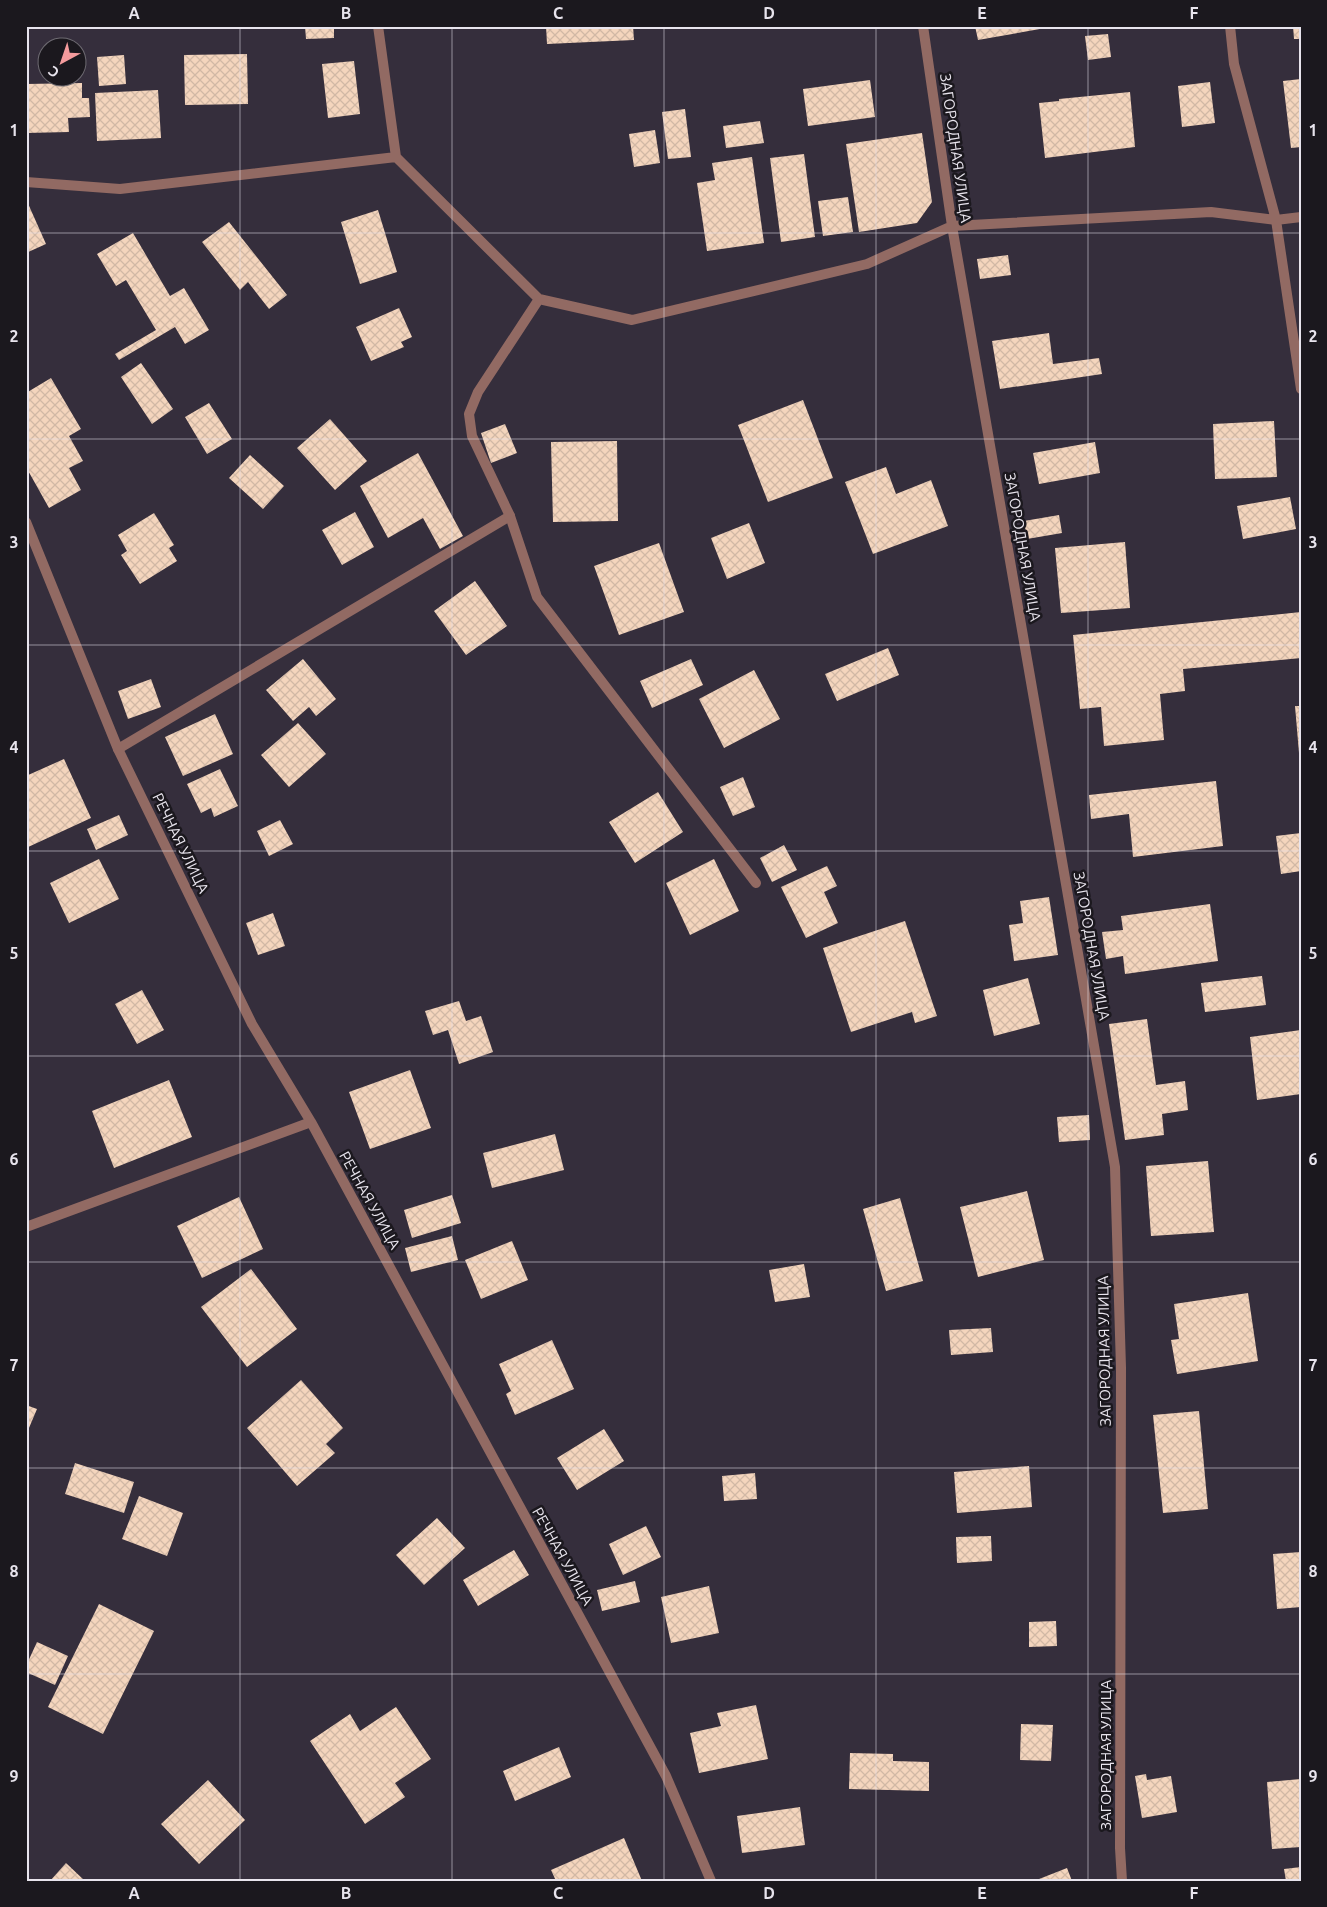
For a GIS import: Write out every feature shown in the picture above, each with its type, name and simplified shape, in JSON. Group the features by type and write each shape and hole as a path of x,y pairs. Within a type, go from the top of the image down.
{"street":[{"path":"378,26 396,157 539,299 632,320 867,264 952,226 1211,212 1276,220 1301,217"},
{"name":"ЗАГОРОДНАЯ УЛИЦА","path":"923,26 952,226 1115,1167 1121,1368 1120,1848 1122,1881"},
{"path":"1230,26 1234,64 1276,220 1301,389"},
{"path":"26,182 120,188 396,157"},
{"path":"539,299 478,392 469,414 472,436 510,516 537,597 756,883"},
{"path":"118,749 510,516"},
{"name":"РЕЧНАЯ УЛИЦА","path":"26,522 118,749 252,1024 311,1122 666,1776 710,1881"},
{"path":"26,1227 311,1122"}],"building":[{"path":"305,26 334,26 334,38 306,39"},
{"path":"546,26 633,26 634,40 547,44"},
{"path":"975,26 1051,26 1051,27 978,40"},
{"path":"1293,26 1301,26 1301,39 1294,39"},
{"path":"1108,34 1111,57 1088,60 1085,36"},
{"path":"247,54 248,104 185,105 184,55"},
{"path":"124,55 126,84 99,86 97,57"},
{"path":"354,61 360,114 328,118 322,64"},
{"path":"1301,79 1301,147 1291,148 1283,81"},
{"path":"870,80 875,117 808,126 803,89"},
{"path":"1210,82 1215,123 1182,127 1178,86"},
{"path":"26,84 38,84 38,88 82,88 82,98 89,98 90,117 68,118 69,132 26,133"},
{"path":"158,90 161,138 97,141 95,93"},
{"path":"1130,92 1135,147 1045,158 1039,103 1059,101 1059,99"},
{"path":"685,109 691,157 668,159 662,112"},
{"path":"760,121 764,143 726,148 723,126"},
{"path":"655,130 660,163 634,167 629,134"},
{"path":"922,133 932,202 917,223 859,232 846,144"},
{"path":"804,154 815,237 781,242 770,158"},
{"path":"752,157 764,243 707,251 697,183 715,180 712,163"},
{"path":"848,197 853,232 823,236 818,201"},
{"path":"26,199 46,244 26,253"},
{"path":"378,210 397,272 360,284 341,222"},
{"path":"229,222 287,295 269,309 248,282 240,290 202,242"},
{"path":"133,233 170,296 184,288 209,330 185,344 175,327 119,360 115,354 156,330 126,280 116,286 97,254"},
{"path":"1008,255 1011,275 980,279 977,259"},
{"path":"399,308 412,337 401,342 404,347 371,361 356,327"},
{"path":"1049,333 1053,364 1099,358 1102,374 1000,389 992,341"},
{"path":"141,363 173,409 152,424 121,377"},
{"path":"51,378 81,429 69,436 83,461 69,468 81,490 49,508 26,467 26,393"},
{"path":"803,400 833,478 768,502 738,425"},
{"path":"209,403 232,439 207,454 185,417"},
{"path":"330,419 367,461 335,490 297,448"},
{"path":"1274,421 1277,477 1215,479 1213,424"},
{"path":"505,424 517,453 491,463 481,433"},
{"path":"617,441 618,521 553,522 551,442"},
{"path":"1095,442 1100,473 1039,484 1033,453"},
{"path":"418,453 463,536 440,549 423,518 388,538 360,486"},
{"path":"250,455 284,486 263,509 229,478"},
{"path":"886,467 896,494 931,480 948,526 873,554 845,482"},
{"path":"1290,497 1296,529 1243,539 1237,506"},
{"path":"355,512 374,547 342,565 322,530"},
{"path":"154,513 174,545 169,548 177,561 140,584 121,555 127,551 118,535"},
{"path":"1059,515 1062,533 1027,539 1024,521"},
{"path":"749,523 765,563 727,579 711,538"},
{"path":"1125,542 1130,608 1061,613 1055,548"},
{"path":"659,543 684,612 619,635 594,566"},
{"path":"475,581 507,626 466,655 434,611"},
{"path":"1301,612 1301,658 1183,669 1185,691 1160,694 1164,740 1104,746 1101,707 1080,709 1073,635"},
{"path":"888,648 899,675 837,701 825,674"},
{"path":"303,659 336,699 316,716 309,707 293,721 266,690"},
{"path":"691,659 703,685 652,708 640,681"},
{"path":"754,670 780,719 724,748 699,699"},
{"path":"151,679 161,707 128,719 118,691"},
{"path":"1295,706 1301,706 1301,753 1299,753"},
{"path":"215,714 233,754 183,776 165,737"},
{"path":"298,723 326,754 289,787 261,755"},
{"path":"64,759 91,818 26,848 26,776"},
{"path":"220,769 238,806 214,817 211,808 201,813 187,784"},
{"path":"743,777 755,807 733,816 720,787"},
{"path":"1216,781 1223,846 1133,857 1129,814 1091,819 1089,795"},
{"path":"658,792 683,832 635,863 609,822"},
{"path":"119,815 128,835 96,850 87,829"},
{"path":"280,820 293,844 269,856 257,831"},
{"path":"1301,833 1301,871 1281,874 1276,836"},
{"path":"784,845 797,870 772,882 760,858"},
{"path":"99,859 119,899 69,923 50,883"},
{"path":"714,859 739,911 690,935 666,883"},
{"path":"827,866 837,886 824,892 838,923 806,938 781,887"},
{"path":"1049,897 1058,955 1014,961 1009,925 1023,923 1020,901"},
{"path":"1210,904 1218,961 1125,974 1123,956 1106,959 1102,932 1123,930 1121,916"},
{"path":"273,913 285,946 258,955 246,923"},
{"path":"905,921 937,1016 915,1023 912,1012 851,1032 823,948"},
{"path":"1262,976 1266,1005 1205,1012 1201,983"},
{"path":"1028,978 1040,1024 994,1036 983,990"},
{"path":"142,990 164,1030 137,1044 115,1004"},
{"path":"459,1001 466,1021 481,1016 493,1052 459,1064 448,1030 433,1035 425,1011"},
{"path":"1147,1019 1156,1085 1185,1081 1188,1110 1162,1114 1164,1135 1125,1140 1109,1024"},
{"path":"1301,1030 1301,1094 1257,1100 1250,1037"},
{"path":"410,1070 431,1128 370,1149 349,1092"},
{"path":"169,1080 192,1137 114,1168 92,1111"},
{"path":"1089,1115 1090,1140 1059,1142 1057,1117"},
{"path":"555,1134 564,1170 492,1188 483,1153"},
{"path":"1208,1161 1214,1232 1151,1236 1146,1166"},
{"path":"1027,1191 1044,1260 978,1277 960,1207"},
{"path":"452,1195 461,1223 412,1238 404,1210"},
{"path":"239,1197 263,1249 202,1278 177,1226"},
{"path":"900,1198 923,1281 886,1291 863,1209"},
{"path":"452,1236 458,1260 411,1272 405,1248"},
{"path":"512,1241 528,1280 481,1299 465,1260"},
{"path":"804,1264 810,1297 775,1302 769,1270"},
{"path":"251,1269 297,1329 247,1367 201,1307"},
{"path":"1248,1293 1258,1361 1177,1374 1171,1340 1179,1339 1174,1304"},
{"path":"991,1328 993,1352 951,1355 949,1330"},
{"path":"552,1340 574,1389 515,1415 506,1394 511,1391 499,1364"},
{"path":"301,1380 343,1428 326,1444 335,1453 297,1486 247,1428"},
{"path":"26,1405 37,1409 26,1435"},
{"path":"1199,1411 1208,1509 1163,1513 1153,1415"},
{"path":"604,1429 624,1461 577,1490 557,1458"},
{"path":"75,1463 134,1482 124,1513 65,1494"},
{"path":"1029,1466 1032,1507 957,1513 954,1472"},
{"path":"755,1473 757,1499 724,1501 722,1476"},
{"path":"139,1496 183,1513 167,1556 122,1539"},
{"path":"437,1518 465,1548 424,1585 396,1555"},
{"path":"646,1526 661,1557 623,1575 609,1544"},
{"path":"991,1536 992,1561 957,1563 956,1537"},
{"path":"514,1550 529,1575 478,1606 463,1580"},
{"path":"1301,1552 1301,1607 1277,1609 1273,1554"},
{"path":"635,1581 640,1602 602,1611 597,1590"},
{"path":"709,1586 719,1633 671,1643 661,1597"},
{"path":"99,1604 154,1631 103,1734 48,1707"},
{"path":"1056,1621 1057,1646 1029,1647 1029,1622"},
{"path":"37,1642 68,1656 55,1685 26,1672 26,1666"},
{"path":"756,1705 768,1759 699,1773 690,1733 721,1726 717,1713"},
{"path":"396,1707 431,1759 395,1783 405,1797 365,1824 310,1741 350,1714 360,1731"},
{"path":"1021,1724 1053,1725 1051,1761 1020,1760"},
{"path":"559,1747 571,1777 515,1801 503,1771"},
{"path":"850,1753 893,1754 893,1761 929,1762 929,1791 849,1789"},
{"path":"1146,1774 1147,1780 1171,1776 1177,1812 1142,1818 1135,1776"},
{"path":"1301,1779 1301,1847 1272,1849 1267,1782"},
{"path":"208,1780 245,1820 199,1864 161,1824"},
{"path":"800,1807 805,1845 742,1853 737,1816"},
{"path":"624,1838 642,1881 556,1881 551,1870"},
{"path":"66,1863 85,1881 50,1881"},
{"path":"1301,1867 1301,1881 1286,1881 1284,1869"},
{"path":"1067,1868 1072,1881 1034,1881"}]}
